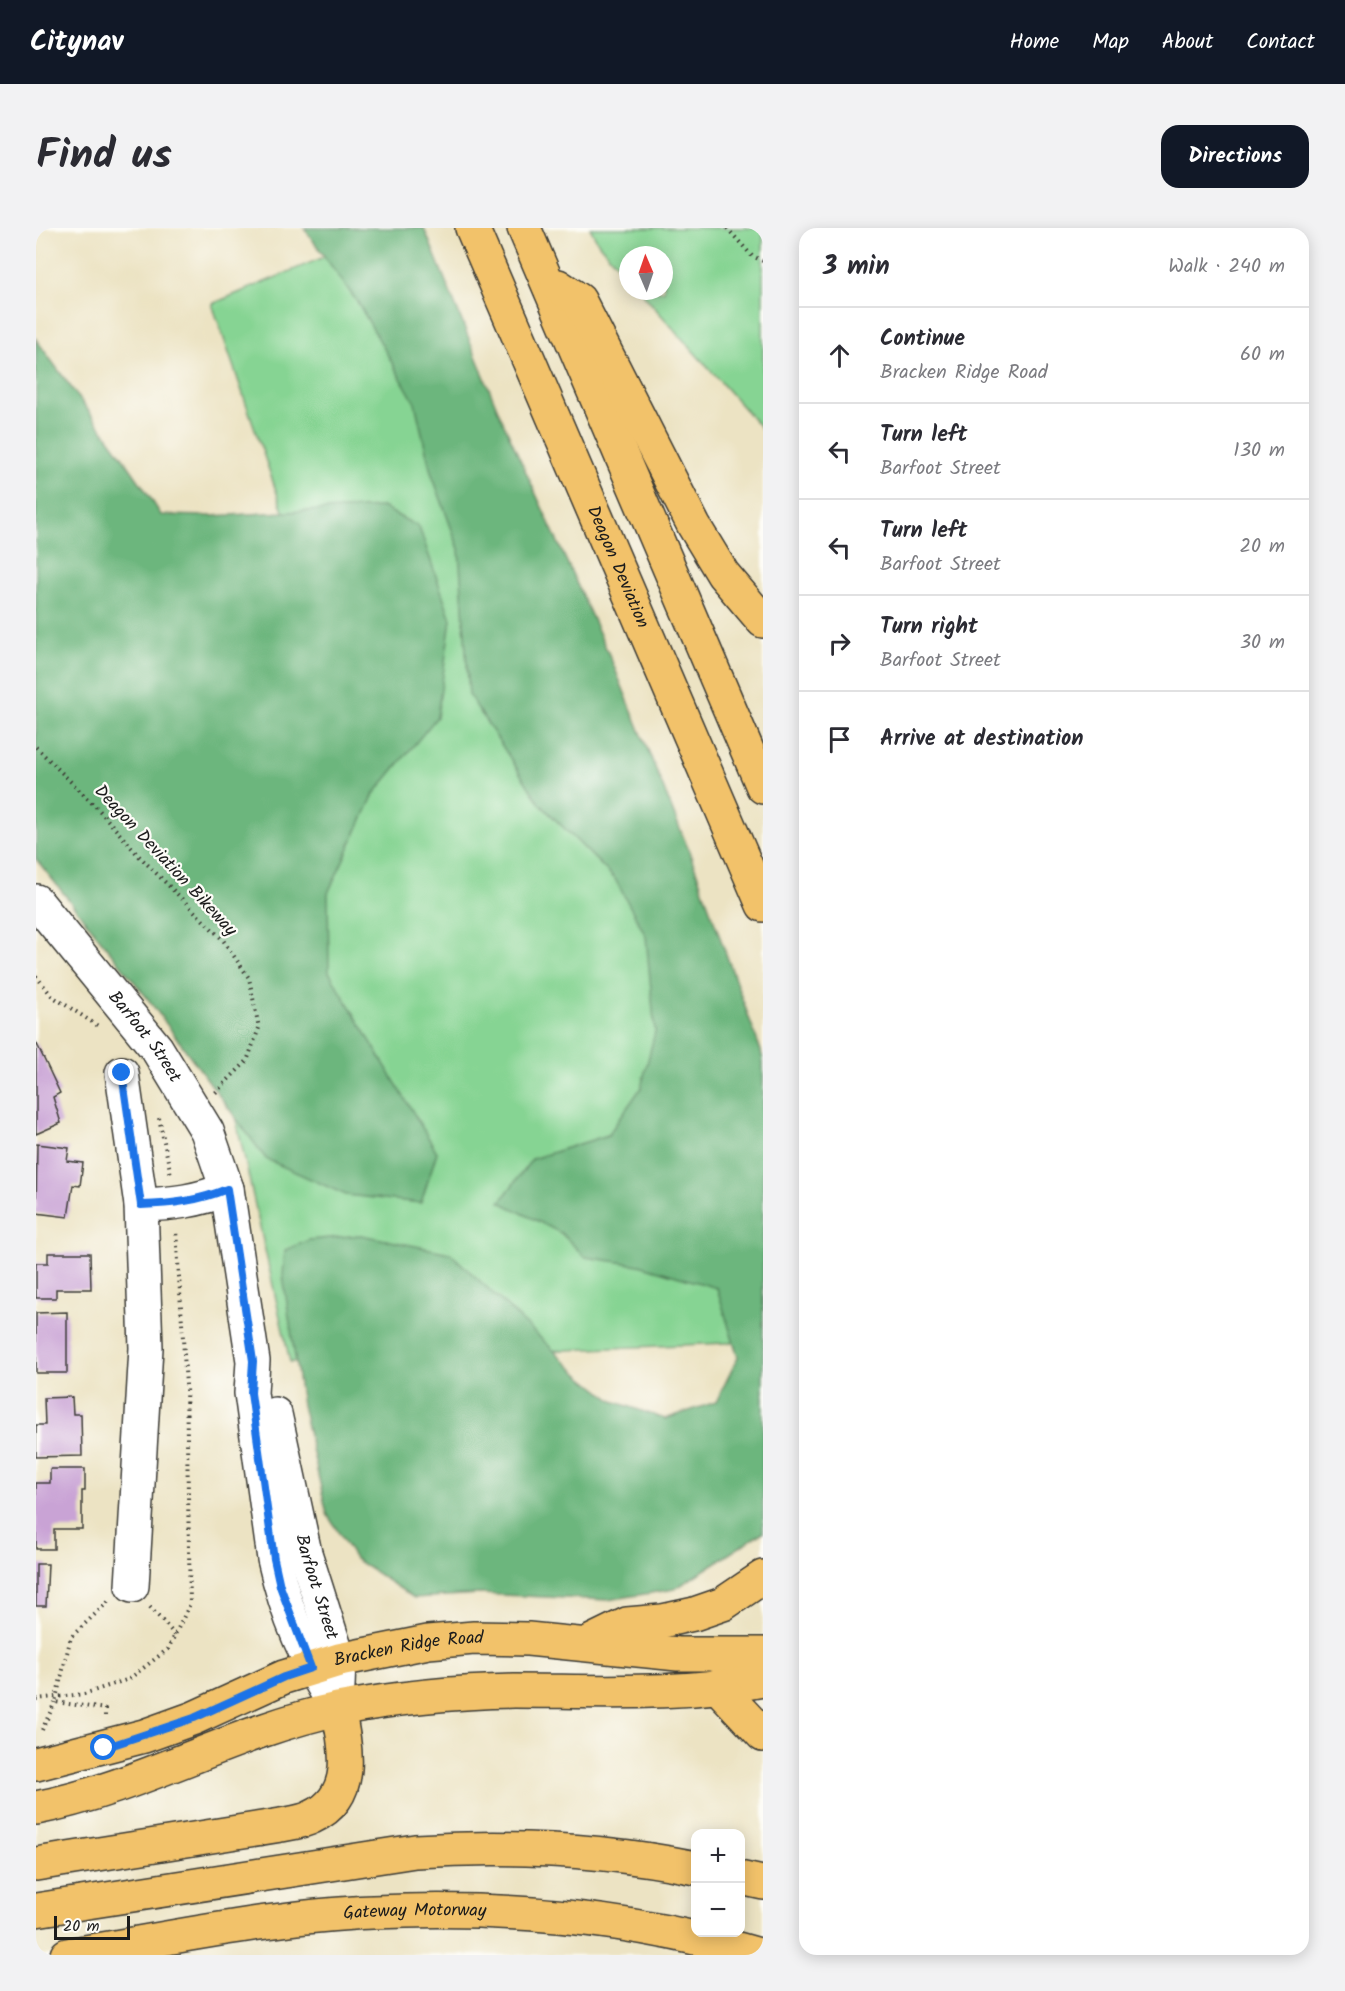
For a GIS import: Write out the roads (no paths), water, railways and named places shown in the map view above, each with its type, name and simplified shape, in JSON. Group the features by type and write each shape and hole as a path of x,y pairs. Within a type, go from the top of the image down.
{"main road":[{"name":"Deagon Deviation","path":"472,228 763,905"},
{"path":"524,228 763,787"},
{"path":"546,279 579,300 694,526 723,574 763,621"},
{"path":"586,1644 627,1624 662,1622 723,1604 763,1577"},
{"name":"Bracken Ridge Road","path":"40,1744 144,1736 194,1718 284,1677 325,1664 428,1642 474,1638 586,1644 714,1656 763,1654"},
{"path":"36,1808 93,1794 257,1734 338,1710 466,1693 602,1693 717,1686 763,1680"},
{"path":"717,1686 763,1735"},
{"path":"36,1864 312,1818 331,1805 341,1790 345,1771 346,1744 338,1710"},
{"path":"36,1910 341,1861 425,1851 476,1848 597,1853 691,1867"},
{"path":"745,1879 763,1883"},
{"name":"Gateway Motorway","path":"68,1955 261,1924 371,1912 491,1910 620,1922 721,1943 759,1955"}],"street":[{"name":"Barfoot Street","path":"42,922 157,1049 207,1131 227,1189 253,1361 270,1389 305,1553 325,1664 338,1710"},
{"path":"122,1073 141,1205 146,1348 132,1586"},
{"path":"141,1205 174,1204 206,1198 227,1189"}]}
